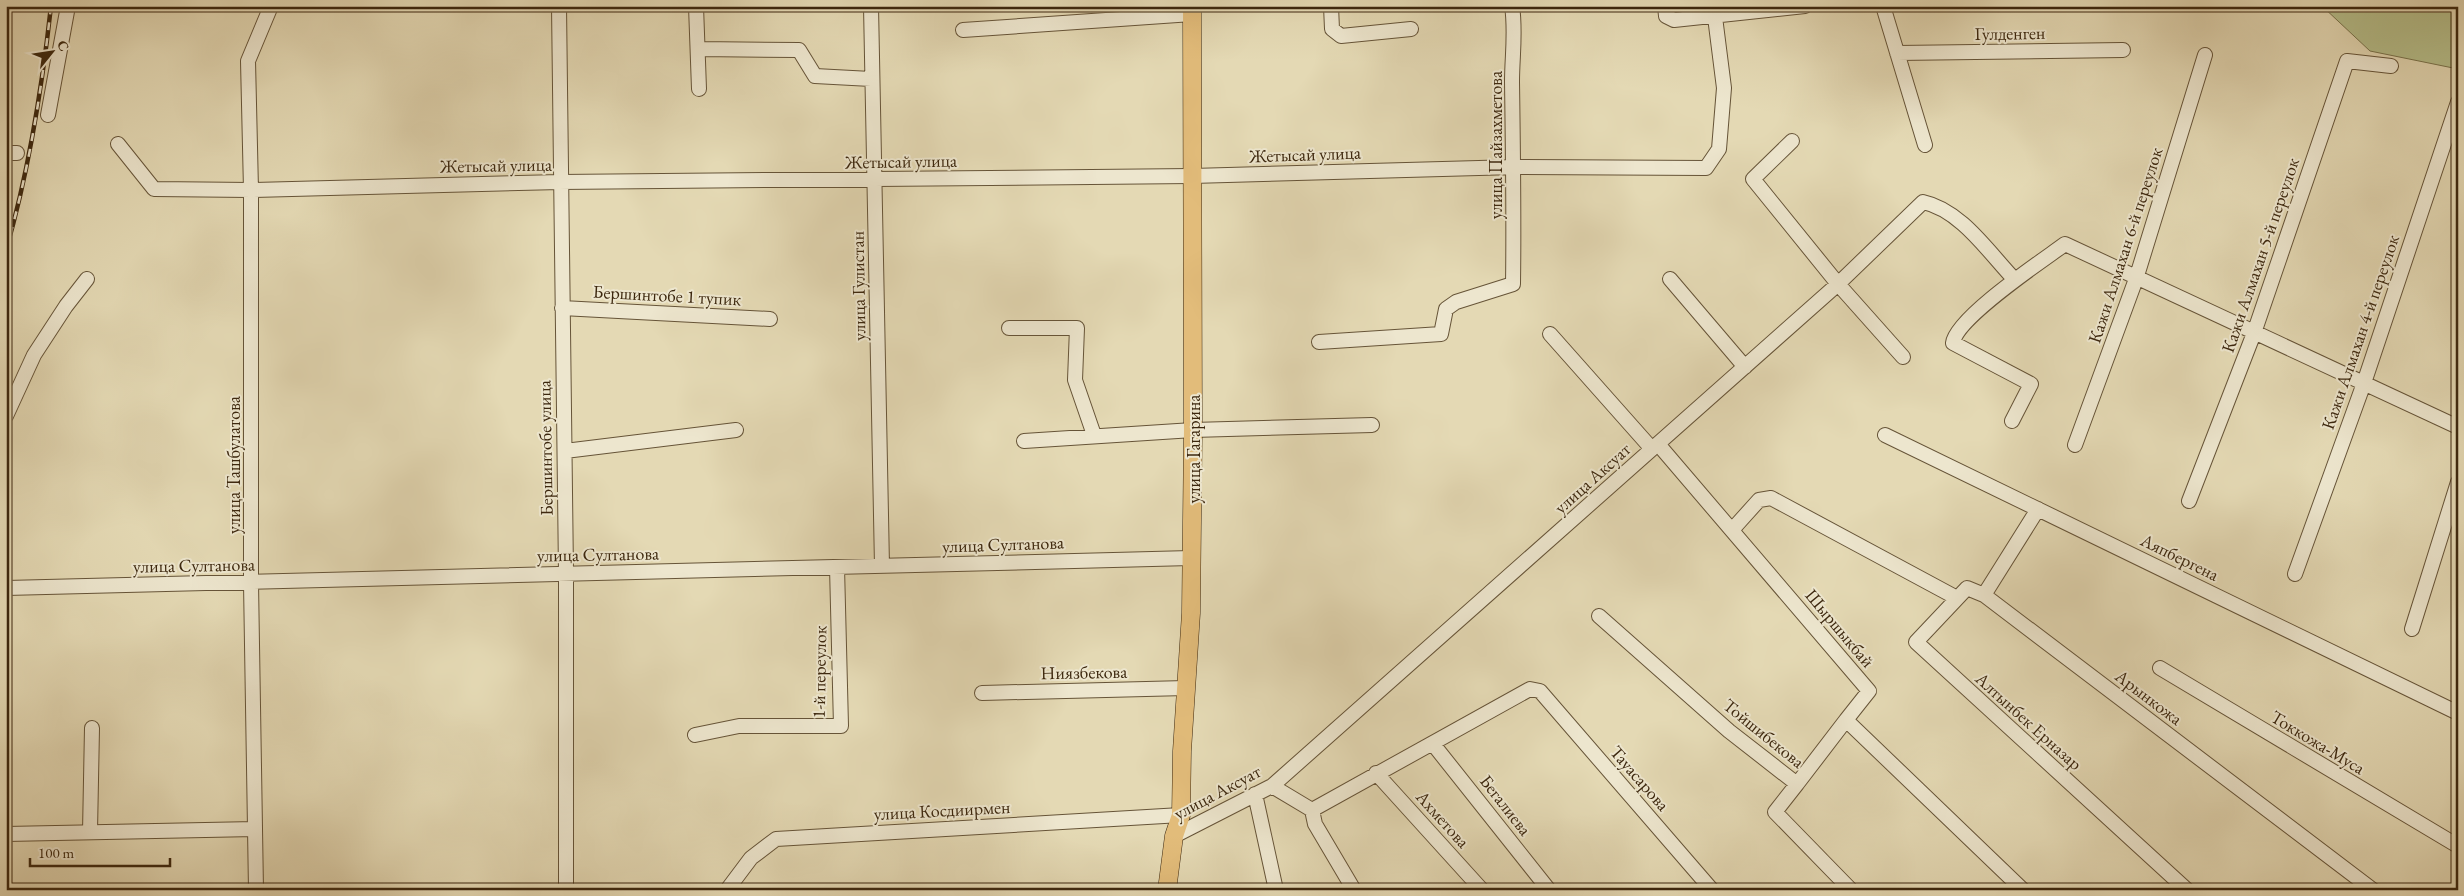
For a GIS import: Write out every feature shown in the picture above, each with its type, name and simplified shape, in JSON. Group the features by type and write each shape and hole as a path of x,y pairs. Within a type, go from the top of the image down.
{"main road":[{"name":"улица Гагарина","path":"1167,890 1174,836 1181,815 1191,558 1193,430 1192,10"}],"street":[{"path":"48,115 68,6"},
{"name":"улица Ташбулатова","path":"256,890 251,583 251,190 248,61 271,6"},
{"name":"Бершинтобе улица","path":"559,6 566,573 566,890"},
{"path":"696,6 699,89"},
{"name":"улица Гулистан","path":"871,6 882,566"},
{"path":"1331,6 1332,29 1341,36 1411,29"},
{"name":"улица Пайзахметова","path":"1319,342 1441,334 1446,309 1456,302 1514,284 1515,167 1512,81 1515,27 1512,6"},
{"path":"1664,6 1666,16 1674,20 1805,6"},
{"path":"1883,6 1925,145"},
{"path":"963,30 1192,10"},
{"name":"Жетысай улица","path":"118,144 154,190 251,190 560,182 1192,176 1515,167 1706,168 1719,149 1724,88 1715,17"},
{"path":"698,49 799,50 815,76 871,79"},
{"name":"Гулденген","path":"1897,53 2123,50"},
{"name":"Кажи Алмахан 6-й переулок","path":"2075,445 2136,279 2205,55"},
{"name":"Кажи Алмахан 5-й переулок","path":"2189,501 2254,333 2347,61 2391,66"},
{"name":"Кажи Алмахан 4-й переулок","path":"2295,574 2364,383 2458,102"},
{"path":"1792,141 1753,179 1838,284 1903,357"},
{"name":"улица Аксуат","path":"1174,836 1272,786 1838,284 1923,202 1938,205 1963,225 2015,280"},
{"path":"2012,421 2031,384 1953,343 1954,336 1981,308 2015,280 2065,244 2136,279 2458,427"},
{"path":"6,416 34,355 66,306 87,279"},
{"path":"1670,279 1745,367"},
{"name":"Бершинтобе 1 тупик","path":"562,308 770,319"},
{"path":"1009,328 1077,328 1075,380 1094,435"},
{"name":"Шыршыкбай","path":"1550,334 1732,530 1869,691 1846,720"},
{"path":"1024,441 1193,430 1372,425"},
{"path":"565,451 736,430"},
{"name":"Аяпбергена","path":"1885,435 2458,713"},
{"path":"2412,629 2458,482"},
{"path":"1732,530 1759,500 1771,498 1957,598 1967,588 1984,595 2038,509"},
{"name":"улица Султанова","path":"6,588 1191,558"},
{"name":"1-й переулок","path":"695,735 739,726 841,726 837,567"},
{"name":"Арынкожа","path":"1984,595 2373,890"},
{"name":"Алтынбек Ерназар","path":"1957,598 1916,642 2187,890"},
{"name":"Тойшибекова","path":"1599,616 1729,731 1797,784 1775,812 1851,890"},
{"name":"Токкожа-Муса","path":"2160,668 2458,846"},
{"name":"Ниязбекова","path":"982,693 1186,688"},
{"name":"Тауасарова","path":"1433,744 1530,689 1540,691 1712,890"},
{"path":"1797,784 1846,720 2023,890"},
{"path":"90,832 92,728"},
{"path":"1312,810 1376,773 1433,744"},
{"name":"Бегалиева","path":"1433,744 1549,890"},
{"name":"Ахметова","path":"1376,773 1482,890"},
{"path":"1272,786 1312,810 1315,824 1354,890"},
{"path":"1255,794 1276,890"},
{"name":"улица Косдиирмен","path":"727,890 751,858 776,840 1181,815"},
{"path":"6,834 255,828"}],"green space":[{"path":"2322,6 2458,6 2458,69 2370,51"}],"railway":[{"path":"6,250 34,129 51,6"}]}
